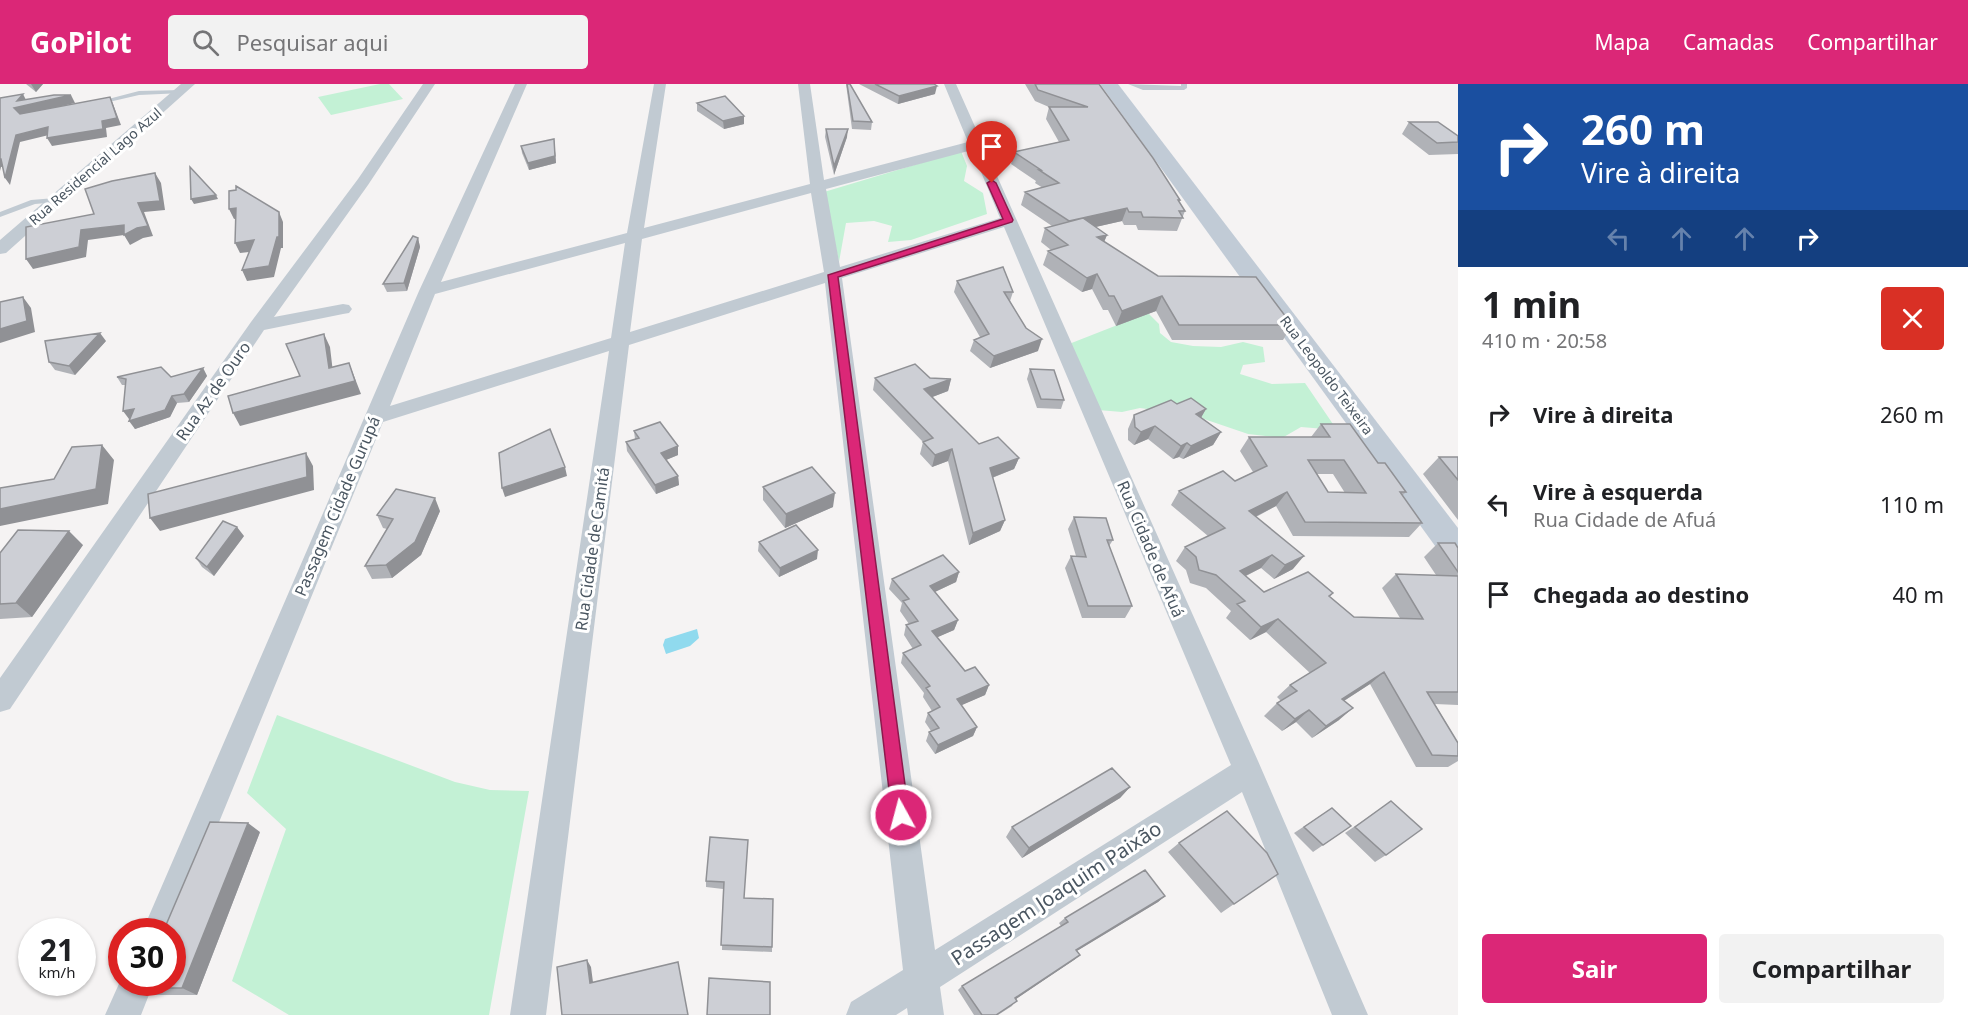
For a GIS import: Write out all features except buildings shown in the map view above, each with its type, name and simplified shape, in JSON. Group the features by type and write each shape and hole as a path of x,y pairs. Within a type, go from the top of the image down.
{"main road":[{"name":"Rua Leopoldo Teixeira","path":"1109,84 1458,552"}],"street":[{"name":"Rua Az de Ouro","path":"0,700 258,326 363,182 429,84"},
{"name":"Passagem Cidade Gurupá","path":"164,918 428,291 521,84"},
{"name":"Rua Cidade de Camitá","path":"528,1015 634,237 660,84"},
{"path":"804,84 833,275 926,1015"},
{"name":"Rua Cidade de Afuá","path":"950,84 974,145 1009,220 1248,771 1350,1015"},
{"name":"Rua Residencial Lago Azul","path":"0,249 185,88"},
{"path":"428,291 974,145"},
{"path":"374,418 621,339 1009,220"},
{"path":"258,326 343,309"},
{"name":"Passagem Joaquim Paixão","path":"864,1015 1248,771"},
{"path":"123,1015 131,996"}],"lane":[{"path":"1131,84 1143,88 1184,88 1184,84"},
{"path":"87,106 124,96 185,88"},
{"path":"0,215 34,202 56,200"}],"green space":[{"path":"389,84 403,99 331,115 318,97"},
{"path":"961,151 967,166 964,181 983,193 987,214 911,240 888,242 892,226 874,221 846,223 839,262 824,192"},
{"path":"1148,313 1159,324 1160,333 1171,342 1221,347 1243,342 1263,347 1265,362 1243,365 1240,374 1272,384 1305,383 1337,430 1301,427 1282,438 1248,434 1204,419 1191,408 1162,411 1140,408 1122,412 1098,410 1069,344"},
{"path":"277,715 455,782 490,790 529,791 489,1015 289,1015 232,981 286,829 247,793"}],"water":[{"path":"697,629 699,638 690,646 666,654 663,645 665,639"}],"route":[{"path":"901,815 833,275 1009,220 992,183"}]}
